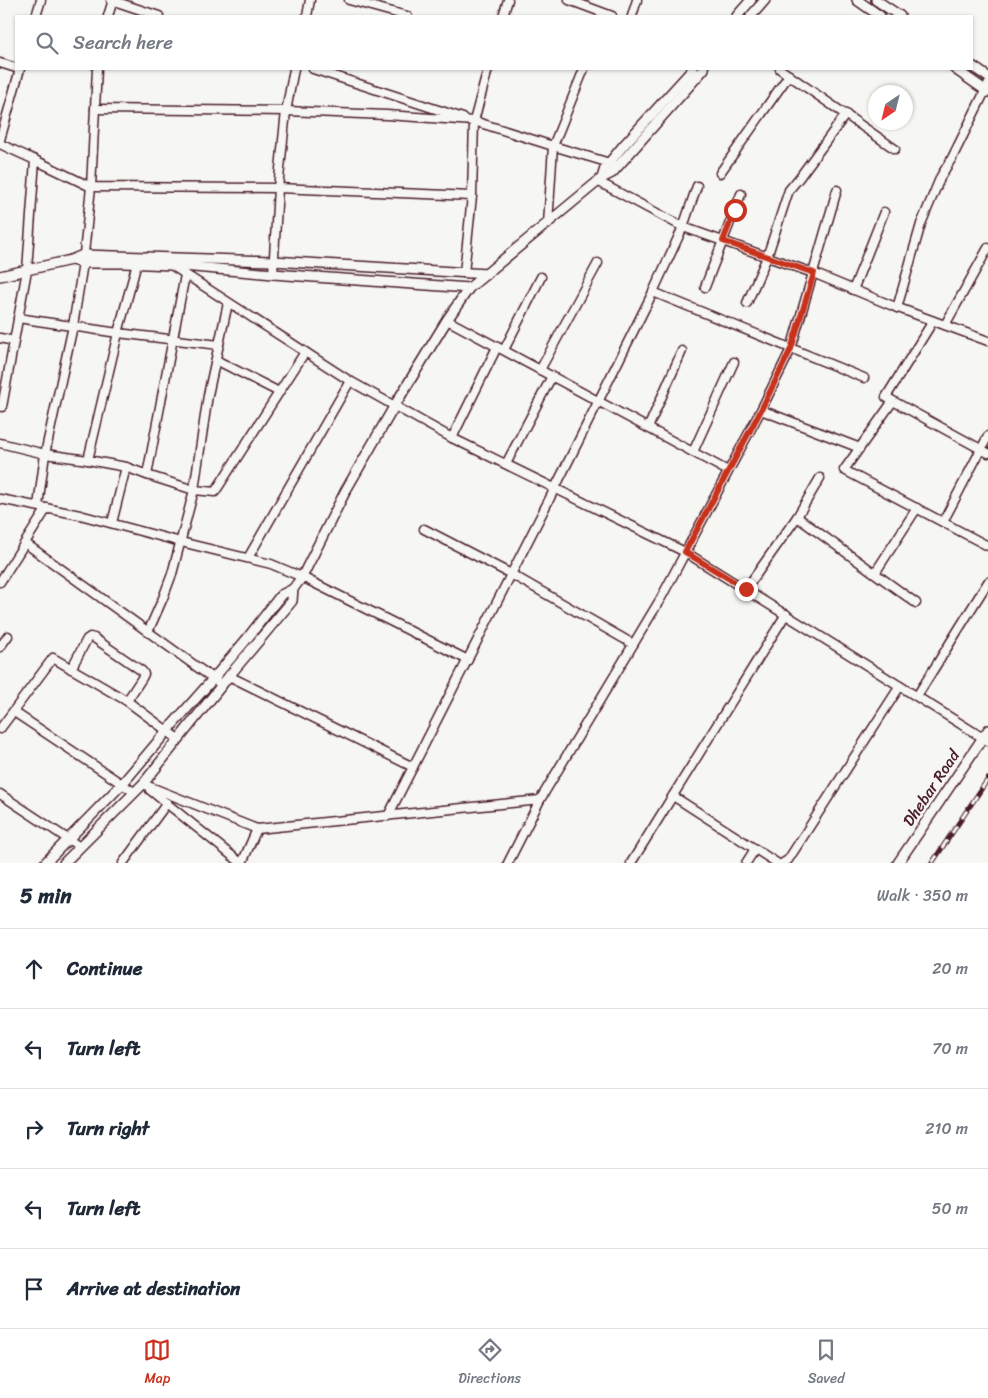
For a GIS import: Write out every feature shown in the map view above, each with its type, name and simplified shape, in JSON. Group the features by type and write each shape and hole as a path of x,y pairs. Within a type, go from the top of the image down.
{"street":[{"path":"36,15 41,0"},
{"path":"108,15 113,0 156,15"},
{"path":"306,15 310,0"},
{"path":"350,0 403,15"},
{"path":"504,15 508,0"},
{"path":"569,0 607,15"},
{"path":"632,15 637,0"},
{"path":"738,15 752,0"},
{"path":"752,15 765,0"},
{"path":"857,0 879,15"},
{"path":"876,0 898,15"},
{"path":"0,63 15,68"},
{"path":"973,67 988,77"},
{"path":"0,140 19,70"},
{"path":"38,506 45,454 74,326 91,187 97,70"},
{"path":"273,274 278,188 286,111 294,70"},
{"path":"316,70 620,166"},
{"path":"464,272 472,196 474,121 488,70"},
{"path":"548,224 553,146 584,70"},
{"path":"600,180 605,168 623,146 692,70"},
{"path":"64,863 143,784 229,676 292,601 294,590 346,490 447,320 470,288 600,180 620,166 703,70"},
{"path":"782,70 895,150"},
{"path":"897,308 921,224 941,176 987,89 957,70"},
{"path":"720,173 789,75"},
{"path":"95,110 286,111 474,121"},
{"path":"747,303 767,257 789,190 846,114"},
{"path":"0,144 91,187 278,188 472,196"},
{"path":"2,407 27,270 34,160"},
{"path":"600,180 683,227 814,273 897,308 988,341"},
{"path":"388,816 653,292 683,227 697,186"},
{"path":"508,863 540,800 661,598 761,410 791,349 837,190"},
{"path":"705,287 741,194"},
{"path":"853,290 884,212"},
{"path":"945,325 988,248"},
{"path":"83,259 470,288"},
{"path":"0,276 83,259 273,262 487,274"},
{"path":"88,460 118,333 137,263"},
{"path":"540,370 598,263"},
{"path":"170,265 350,380 452,438 685,552 900,686 986,736"},
{"path":"147,475 185,275"},
{"path":"452,438 541,276"},
{"path":"653,292 864,378"},
{"path":"148,632 166,590 181,542 194,490 208,395 228,302"},
{"path":"18,318 118,333 219,345"},
{"path":"447,320 728,471"},
{"path":"933,321 886,397 985,451"},
{"path":"0,338 14,341"},
{"path":"648,428 682,351"},
{"path":"0,443 45,454 126,467 194,490 216,492 305,352"},
{"path":"216,360 279,392"},
{"path":"693,452 734,362"},
{"path":"506,464 552,376"},
{"path":"248,558 350,380"},
{"path":"893,401 844,470 988,546"},
{"path":"761,410 860,448"},
{"path":"943,522 985,451 988,436"},
{"path":"112,523 126,467"},
{"path":"746,589 797,517 820,478"},
{"path":"0,498 112,523 271,564 302,577 468,660"},
{"path":"0,582 48,508"},
{"path":"875,573 917,508"},
{"path":"797,517 916,603"},
{"path":"424,529 511,574 633,644"},
{"path":"25,542 222,685"},
{"path":"917,696 988,582"},
{"path":"45,863 122,783 246,640 281,595 294,590"},
{"path":"631,863 786,614"},
{"path":"0,647 8,636"},
{"path":"71,669 87,639 90,637 94,638 144,674 127,701"},
{"path":"0,729 53,658 127,701 178,739"},
{"path":"229,676 413,767"},
{"path":"783,863 788,860 900,686"},
{"path":"14,712 134,792"},
{"name":"Dhebar Road","path":"898,863 986,736"},
{"path":"143,784 257,829 540,800"},
{"path":"143,784 242,863 257,829"},
{"path":"0,794 80,847"},
{"path":"673,796 777,863"},
{"path":"123,863 167,803"},
{"path":"746,863 755,849"}],"railway":[{"path":"932,863 988,779"}],"route":[{"path":"735,210 723,241 814,273 791,349 761,410 685,552 746,589"}]}
